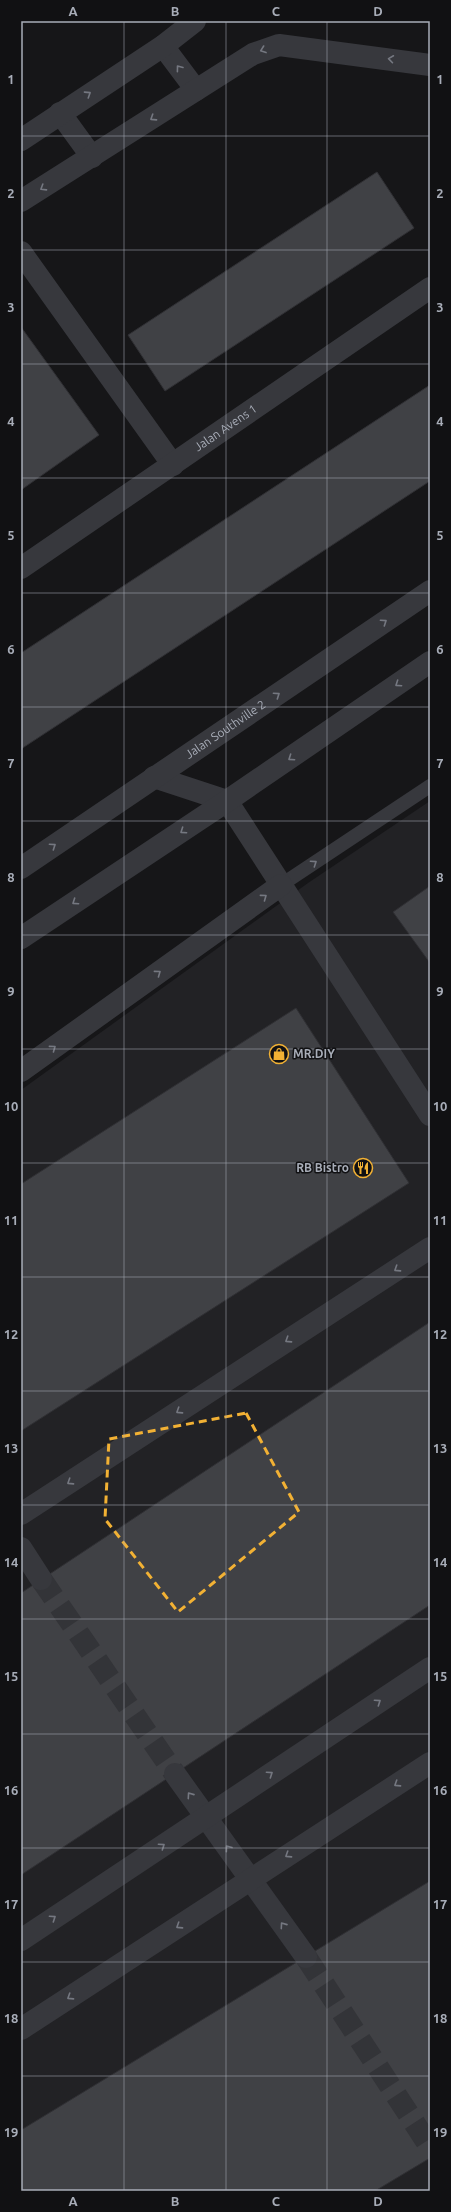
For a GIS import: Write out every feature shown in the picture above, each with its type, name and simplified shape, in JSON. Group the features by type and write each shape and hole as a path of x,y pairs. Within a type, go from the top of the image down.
{"street":[{"path":"21,140 162,46 196,21"},
{"path":"21,201 253,54 279,45 430,65"},
{"path":"162,46 196,90"},
{"path":"60,113 92,157"},
{"path":"21,252 172,465"},
{"name":"Jalan Avens 1","path":"21,568 430,288"},
{"name":"Jalan Southville 2","path":"21,868 430,591"},
{"path":"21,938 227,801 430,662"},
{"path":"154,777 227,801 430,1115"},
{"path":"21,1071 281,885"},
{"path":"21,1514 430,1248"},
{"path":"21,1548 41,1579"},
{"path":"21,1940 430,1668"},
{"path":"21,2029 430,1763"},
{"path":"175,1774 306,1956"}],"lane":[{"path":"281,885 430,786"}],"highlighted area":[{"path":"246,1413 299,1512 178,1612 105,1519 109,1439"}],"shaded area":[{"path":"430,801 430,2191 21,2191 21,1090 308,883"}],"building":[{"path":"377,172 414,228 165,391 128,335"},
{"path":"21,327 99,435 21,490"},
{"path":"430,385 430,481 21,749 21,653"},
{"path":"430,886 430,963 393,912"},
{"path":"296,1008 409,1183 21,1431 21,1184"},
{"path":"430,1322 430,1605 21,1875 21,1593"},
{"path":"430,1881 430,2158 375,2191 21,2191 21,2130"}],"tunnel":[{"path":"41,1579 175,1774"},
{"path":"306,1957 430,2147"}],"place":[{"name":"MR.DIY","path":"279,1054"},
{"name":"RB Bistro","path":"363,1168"}]}
